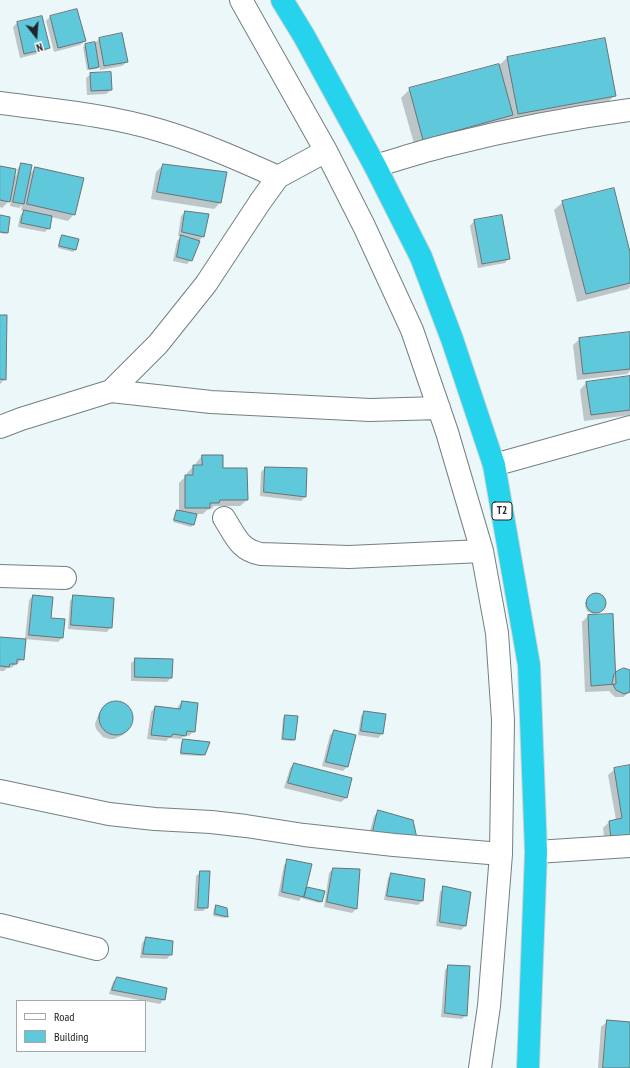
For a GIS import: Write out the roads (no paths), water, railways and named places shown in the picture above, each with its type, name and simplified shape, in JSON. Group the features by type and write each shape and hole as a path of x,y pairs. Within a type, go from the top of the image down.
{"highway":[{"name":"T2","path":"282,0 304,36 375,166 421,257 452,339 494,465 529,665 536,852 528,1068"}],"street":[{"path":"242,0 326,151 364,226 412,330 439,408 482,551 497,633 503,720 501,854 489,1006 480,1068"},
{"path":"0,103 96,116 161,131 224,153 278,177"},
{"path":"375,166 446,145 536,126 630,110"},
{"path":"111,391 158,344 206,284 278,177 326,151"},
{"path":"0,428 21,419 111,391 211,402 370,410 439,408"},
{"path":"494,465 630,427"},
{"path":"224,518 242,545 251,552 261,554 349,557 482,551"},
{"path":"0,576 65,578"},
{"path":"0,791 109,814 155,819 232,824 304,835 394,845 501,854"},
{"path":"536,852 630,846"},
{"path":"0,925 96,949"}]}
